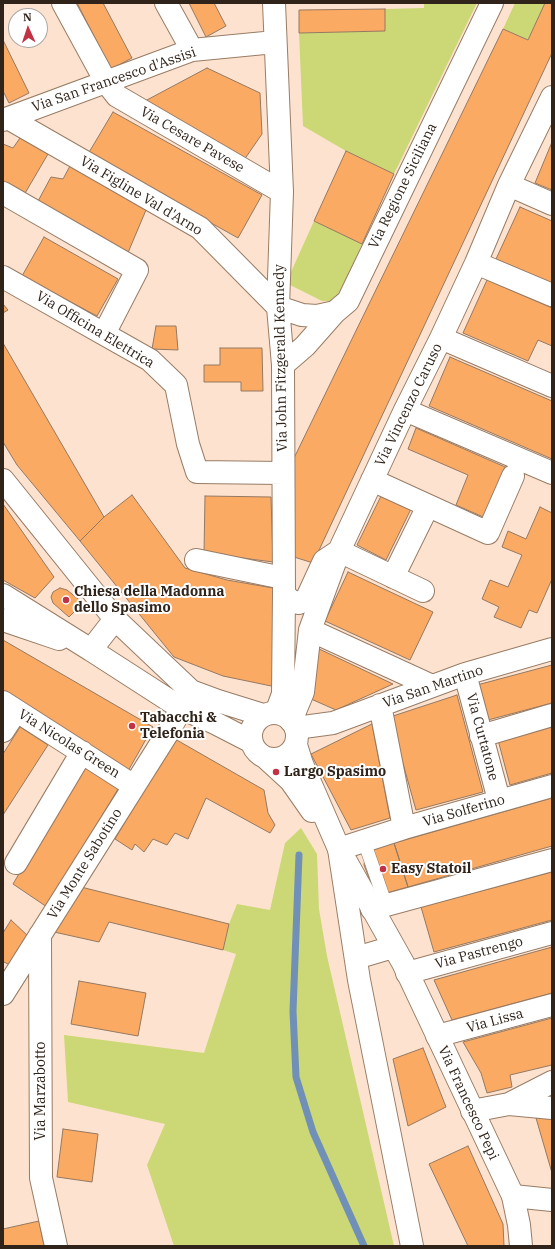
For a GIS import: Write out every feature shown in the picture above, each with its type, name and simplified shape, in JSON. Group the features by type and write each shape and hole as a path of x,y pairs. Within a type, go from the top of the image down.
{"street":[{"name":"Via Cesare Pavese","path":"62,3 106,82 116,96 282,192"},
{"path":"166,3 192,50"},
{"name":"Via John Fitzgerald Kennedy","path":"274,3 282,192 278,307 283,365 283,694 289,725"},
{"name":"Via Regione Siciliana","path":"283,365 305,346 335,312 348,301 492,3"},
{"name":"Via San Francesco d'Assisi","path":"6,119 192,50 275,42"},
{"name":"Via Vincenzo Caruso","path":"289,725 303,692 310,630 339,551 405,410 442,338 509,185 547,121 552,97"},
{"name":"Via Figline Val d'Arno","path":"6,119 200,228 278,307"},
{"path":"509,185 552,204"},
{"path":"3,193 137,270 104,334"},
{"path":"476,262 552,295"},
{"name":"Via Officina Elettrica","path":"3,276 150,360 176,385 188,444 198,472 283,473"},
{"path":"278,307 302,315 317,316 335,312"},
{"path":"442,338 552,386"},
{"path":"405,410 552,473"},
{"path":"372,480 488,533 513,476"},
{"path":"3,480 115,619 186,699 215,723 250,741"},
{"path":"393,577 428,506"},
{"path":"196,560 284,586 291,601 299,603 306,600 324,561 339,551 423,591"},
{"path":"6,602 91,650 186,699 218,701 289,725"},
{"path":"91,650 115,619"},
{"path":"3,620 91,650"},
{"path":"310,630 432,686"},
{"name":"Via San Martino","path":"289,725 333,722 464,674 552,649"},
{"name":"Via Curtatone","path":"464,674 499,800"},
{"name":"Via Monte Sabotino","path":"3,994 167,734 186,699"},
{"path":"380,705 404,828"},
{"path":"3,731 10,707"},
{"name":"Via Nicolas Green","path":"10,707 134,786"},
{"path":"481,736 552,715"},
{"path":"289,725 257,720 252,726 250,741 256,753 267,759 291,782 339,849"},
{"path":"267,759 281,759 287,756 289,725"},
{"path":"289,725 302,764 339,849 359,980 412,1246"},
{"path":"16,863 82,752"},
{"name":"Via Solferino","path":"339,849 404,828 552,786"},
{"name":"Via Francesco Pepi","path":"339,849 379,907 401,961 513,1196 519,1225 521,1246"},
{"path":"379,907 552,860"},
{"name":"Via Pastrengo","path":"356,958 401,961 552,934"},
{"name":"Via Marzabotto","path":"40,935 41,1178 56,1246"},
{"name":"Via Lissa","path":"437,1036 552,1005"},
{"path":"509,1104 552,1082"},
{"path":"472,1111 509,1104 552,1108"},
{"path":"513,1196 552,1200"}],"lane":[{"path":"370,839 379,907"},
{"path":"519,1225 529,1246"}],"green space":[{"path":"424,3 477,3 394,174 346,151 303,126 299,33 385,31 385,9 424,8"},
{"path":"515,3 545,3 528,40 503,29"},
{"path":"314,221 362,244 339,296 330,301 322,301 286,283"},
{"path":"301,828 317,854 319,909 327,956 394,1246 174,1246 147,1165 165,1124 68,1102 64,1035 204,1053 236,954 223,950 229,924 237,904 270,910 285,843"}],"building":[{"path":"77,3 103,3 132,58 111,69"},
{"path":"189,3 214,3 226,26 206,37"},
{"path":"545,3 552,3 552,53 313,563 291,556 294,458 503,29 528,40"},
{"path":"385,9 385,31 299,33 299,10"},
{"path":"3,40 29,93 9,103 3,91"},
{"path":"207,68 260,93 262,134 244,160 145,101"},
{"path":"113,112 262,195 238,238 88,154"},
{"path":"20,138 48,154 24,195 3,183 3,144 13,148"},
{"path":"552,142 552,190 535,183"},
{"path":"346,151 394,174 362,244 314,221"},
{"path":"70,166 146,210 127,255 37,203 51,177 63,179"},
{"path":"520,207 552,221 552,283 496,259"},
{"path":"44,237 118,279 97,316 22,276"},
{"path":"487,280 552,308 552,346 538,340 528,361 463,333"},
{"path":"3,304 8,310 3,313"},
{"path":"156,326 176,326 178,350 152,349"},
{"path":"3,343 104,517 80,541 17,465 3,442"},
{"path":"220,348 262,348 263,391 241,391 241,382 204,382 204,365 220,365"},
{"path":"450,357 552,401 552,459 429,406"},
{"path":"416,428 512,470 490,520 456,505 468,475 408,449"},
{"path":"382,494 411,509 386,560 357,545"},
{"path":"132,495 185,568 227,580 273,588 276,687 223,676 174,657 80,541 104,517"},
{"path":"205,496 271,497 273,562 204,553"},
{"path":"3,504 54,577 35,598 3,580"},
{"path":"540,507 552,513 552,579 537,613 529,610 521,628 494,617 499,607 482,599 490,580 508,587 522,555 502,547 508,531 526,539"},
{"path":"348,572 433,612 410,660 325,621"},
{"name":"Chiesa della Madonna dello Spasimo","path":"60,588 67,590 83,603 69,617 53,603 51,597 53,592"},
{"path":"3,640 153,727 128,771 3,691"},
{"path":"315,647 393,684 336,710 311,699"},
{"path":"552,665 552,703 488,720 477,685"},
{"path":"457,695 483,792 416,810 390,717"},
{"path":"372,724 390,818 351,830 311,754"},
{"path":"552,725 552,773 510,785 498,740"},
{"path":"20,727 48,745 3,815 3,754"},
{"path":"175,739 264,790 268,813 275,825 270,833 206,798 188,839 175,833 167,845 153,839 144,852 135,844 132,850 115,839"},
{"path":"83,766 118,789 47,907 13,884"},
{"path":"552,798 552,846 408,887 394,843"},
{"path":"394,843 408,887 376,896 364,865 366,851"},
{"path":"552,872 552,920 434,952 421,907"},
{"path":"81,887 229,924 223,950 109,922 99,942 54,932"},
{"path":"11,920 28,936 10,965 4,962 3,964 3,933"},
{"path":"552,947 552,993 452,1020 434,980"},
{"path":"79,981 146,993 138,1036 71,1024"},
{"path":"552,1018 552,1065 510,1075 512,1087 487,1093 481,1073 463,1042"},
{"path":"423,1048 446,1107 408,1126 393,1059"},
{"path":"536,1118 552,1119 552,1173"},
{"path":"63,1129 98,1134 92,1182 57,1177"},
{"path":"468,1146 503,1224 504,1246 468,1246 429,1164"},
{"path":"39,1221 44,1246 3,1246 3,1229"}],"waterway":[{"path":"299,855 293,1011 296,1077 313,1132 364,1246"}],"place":[{"name":"Chiesa della Madonna dello Spasimo","path":"66,600"},
{"name":"Tabacchi & Telefonia","path":"132,726"},
{"name":"Largo Spasimo","path":"276,772"},
{"name":"Easy Statoil","path":"383,869"}]}
